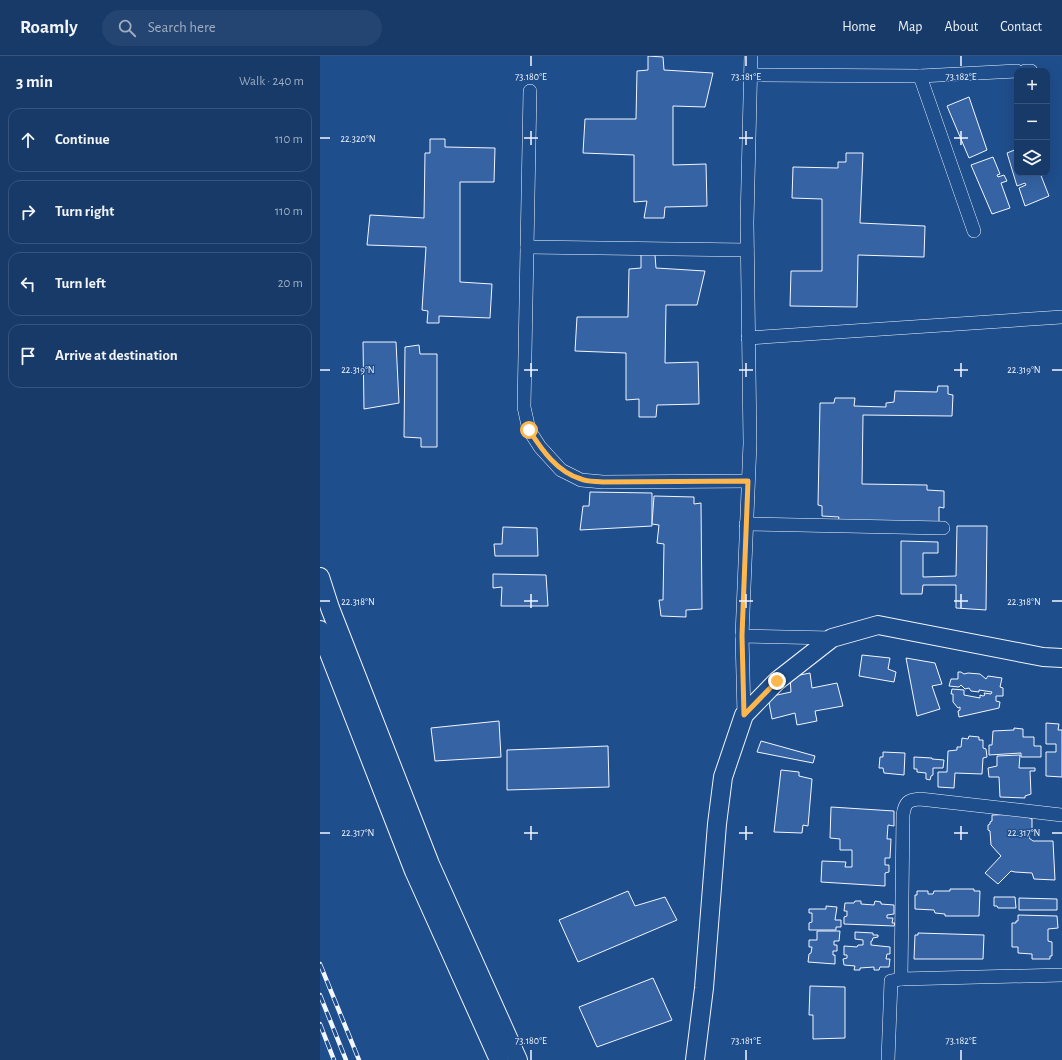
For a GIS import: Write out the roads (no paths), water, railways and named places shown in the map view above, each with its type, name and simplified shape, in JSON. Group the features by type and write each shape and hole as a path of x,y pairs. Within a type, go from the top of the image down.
{"main road":[{"path":"320,578 325,611 430,864 518,1060"},
{"path":"695,1060 704,988 717,824 723,777 744,715 777,681 832,638 878,625 1043,656 1062,658"},
{"path":"320,630 414,871 499,1060"}],"street":[{"path":"744,715 742,636 750,443 747,222 751,56"},
{"path":"751,75 920,76 1014,71"},
{"path":"920,76 974,231"},
{"path":"530,91 524,407 529,430 540,447 561,470 581,480 603,482 748,481"},
{"path":"527,247 747,250"},
{"path":"748,338 1062,317"},
{"path":"746,524 943,528"},
{"path":"742,636 832,638"},
{"path":"901,979 904,806 908,802 920,799 1062,815"},
{"path":"888,1060 891,981 901,979 1062,975"}],"railway":[{"path":"320,964 359,1060"},
{"path":"320,995 346,1060"},
{"path":"320,1024 334,1060"}]}
